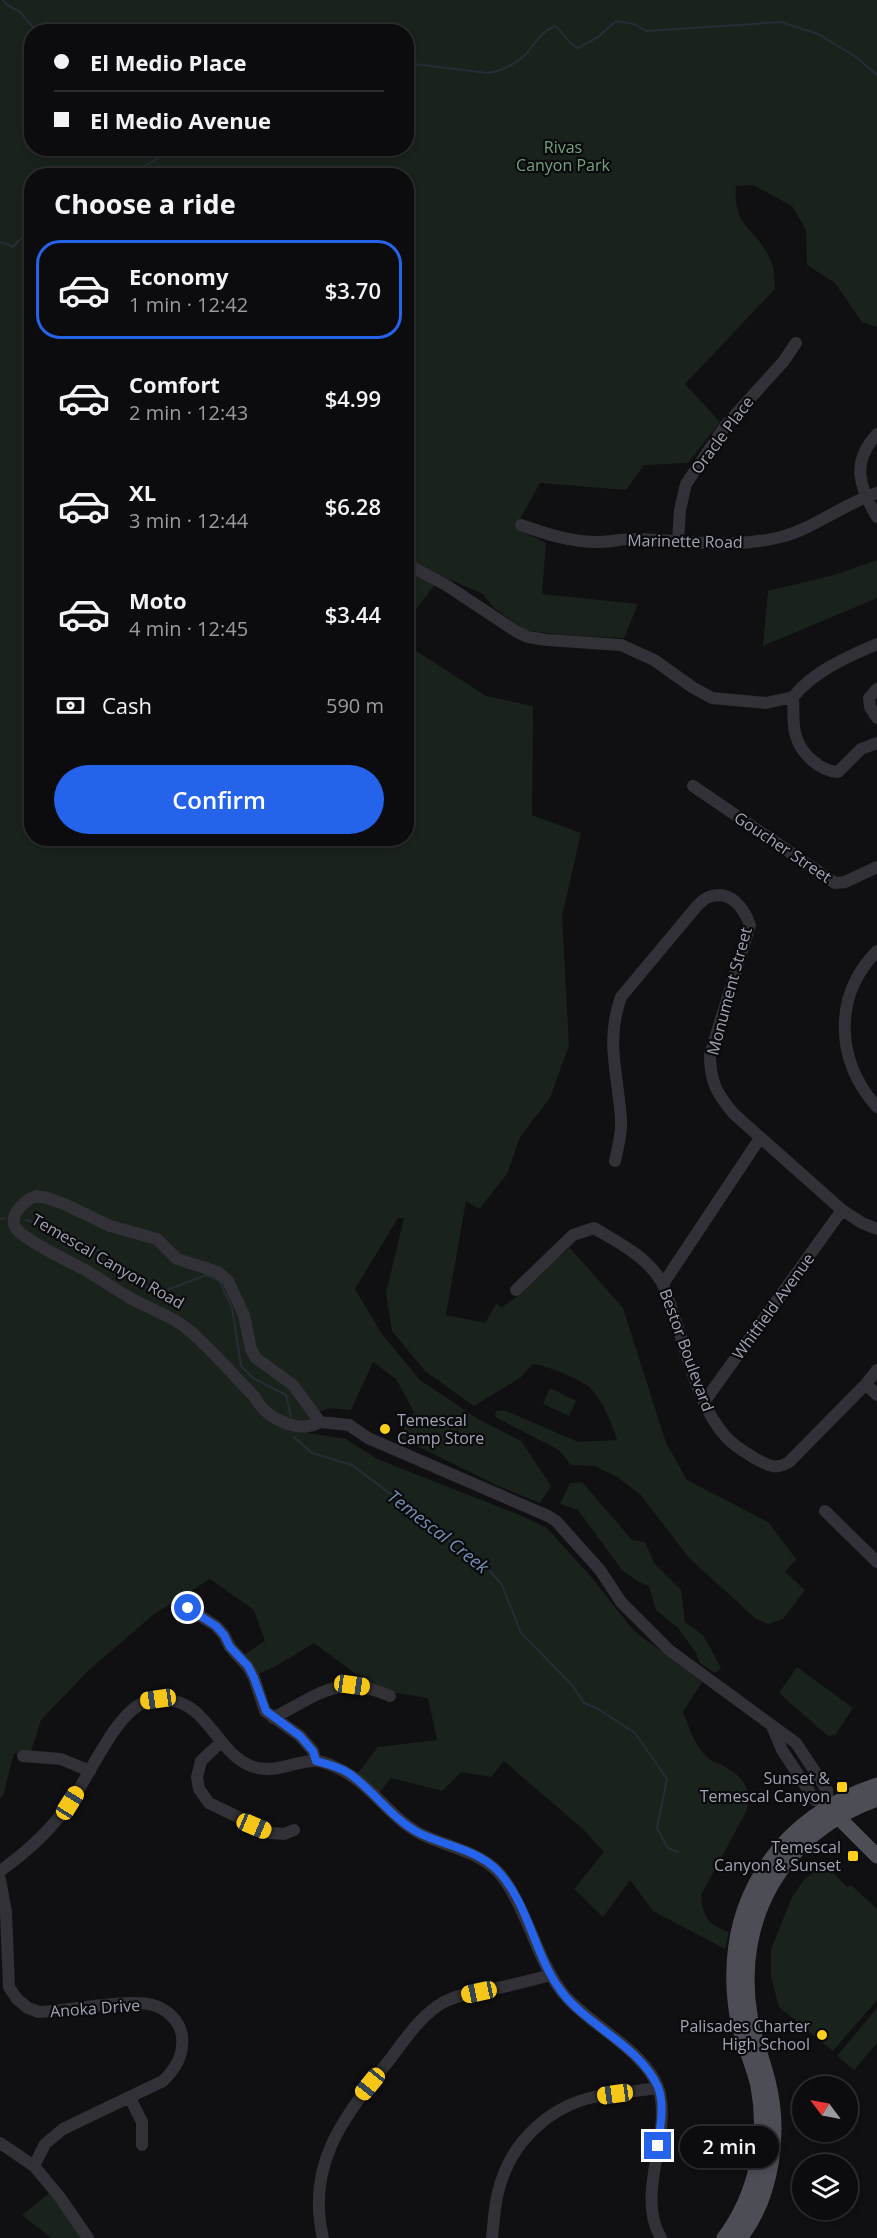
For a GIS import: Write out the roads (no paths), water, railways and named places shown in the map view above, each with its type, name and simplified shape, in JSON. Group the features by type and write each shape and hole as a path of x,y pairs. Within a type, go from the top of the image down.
{"main road":[{"path":"724,2238 752,2184 762,2138 758,2085 737,2019 734,1989 735,1946 741,1921 756,1882 768,1862 792,1834 877,1785"},
{"path":"740,2238 759,2205 768,2177 773,2146 774,2107 750,2018 747,1993 747,1960 753,1929 767,1892 782,1867 796,1850 822,1826 832,1811 877,1800"},
{"name":"Temescal Canyon Road","path":"832,1811 877,1856"}],"street":[{"name":"Oracle Place","path":"678,541 680,510 686,484 725,426 783,362 796,343"},
{"path":"877,434 862,457 859,471 871,495 877,517"},
{"name":"Marinette Road","path":"521,525 561,537 597,542 635,538 721,545 749,543 782,536 810,526 845,506 871,495"},
{"path":"414,568 446,585 528,637 621,645 654,660 712,698 766,703 793,697 804,683 824,670 877,644"},
{"path":"877,689 869,698 870,707 877,718"},
{"path":"793,697 795,735 801,748 815,762 829,771 838,772 861,749 877,743"},
{"name":"Goucher Street","path":"693,786 835,883 845,882 877,867"},
{"name":"Monument Street","path":"615,1161 621,1119 612,1051 614,1014 621,997 697,906 709,897 724,896 738,902 746,912 750,925 714,1036 710,1055 710,1075 724,1102 760,1138 842,1210 862,1223 877,1229"},
{"path":"877,951 868,960 851,989 843,1018 845,1047 858,1080 877,1107"},
{"path":"663,1284 760,1138"},
{"name":"Temescal Canyon Road","path":"320,1422 293,1385 256,1358 250,1349 244,1316 228,1281 218,1272 177,1259 157,1239 110,1226 47,1198 30,1198 20,1206 14,1220 15,1227 26,1238 184,1327 210,1349 254,1396 258,1405 268,1415 301,1427 313,1426 320,1422 349,1425 368,1438 548,1516 577,1543 600,1570 621,1602 669,1650 796,1743 827,1790 832,1811"},
{"name":"Whitfield Avenue","path":"704,1402 842,1210"},
{"name":"Bestor Boulevard","path":"516,1290 573,1235 594,1228 627,1248 651,1266 663,1284 704,1402 714,1421 727,1439 743,1451 774,1468 789,1462 877,1370"},
{"path":"866,1384 877,1395"},
{"path":"825,1511 877,1562"},
{"path":"181,1616 182,1611 188,1608 216,1626 230,1647 248,1666 266,1711 300,1736 313,1751 316,1761"},
{"path":"273,1718 333,1687 352,1685 373,1688 390,1696"},
{"path":"0,1871 43,1836 70,1803 123,1718 145,1701 174,1700 189,1705 200,1715 220,1743 240,1762 257,1768 288,1767 316,1761 350,1774 394,1814 419,1833 468,1852 496,1869 506,1881 519,1905 551,1975 572,2002 648,2070 658,2088 661,2103 653,2190 656,2229 661,2238"},
{"path":"220,1743 201,1761 197,1777 199,1789 209,1803 272,1833 284,1834 294,1830"},
{"path":"23,1756 61,1759 90,1771"},
{"name":"Anoka Drive","path":"0,1879 6,1912 9,1987 17,1999 28,2008 39,2012 138,2003 155,2005 170,2013 180,2027 183,2043 181,2057 174,2071 163,2082 54,2135 45,2144 34,2166"},
{"path":"323,2238 319,2195 329,2147 351,2108 413,2029 436,2008 459,1996 551,1975"},
{"path":"492,2238 496,2201 502,2179 510,2160 534,2129 558,2110 593,2097 658,2088"},
{"path":"129,2098 142,2122 142,2145"},
{"path":"0,2143 34,2166 59,2196 88,2238"}],"waterway":[{"path":"3,0 20,12 30,24"},
{"path":"414,64 493,72 519,60 542,34 555,26 578,48 598,37 616,21 634,24 646,31 781,22 818,34 856,57 877,75"},
{"path":"142,168 163,156"},
{"path":"0,242 13,247 24,235"},
{"name":"Temescal Creek","path":"0,1219 5,1218"},
{"name":"Temescal Creek","path":"26,1220 58,1228 107,1255 150,1290 167,1290 206,1275 219,1280 232,1308 241,1366 253,1378 286,1395 291,1417"},
{"name":"Temescal Creek","path":"294,1437 312,1453 352,1465 440,1531 460,1552 482,1562 502,1585 521,1633 572,1685 584,1703 598,1709 635,1733 667,1779 657,1828 668,1848 678,1852"}],"place":[{"name":"Temescal Camp Store","path":"385,1429"},
{"name":"Sunset & Temescal Canyon","path":"842,1787"},
{"name":"Temescal Canyon & Sunset","path":"853,1856"},
{"name":"Palisades Charter High School","path":"822,2035"}],"park label":[{"name":"Rivas Canyon Park","path":"563,156"}]}
